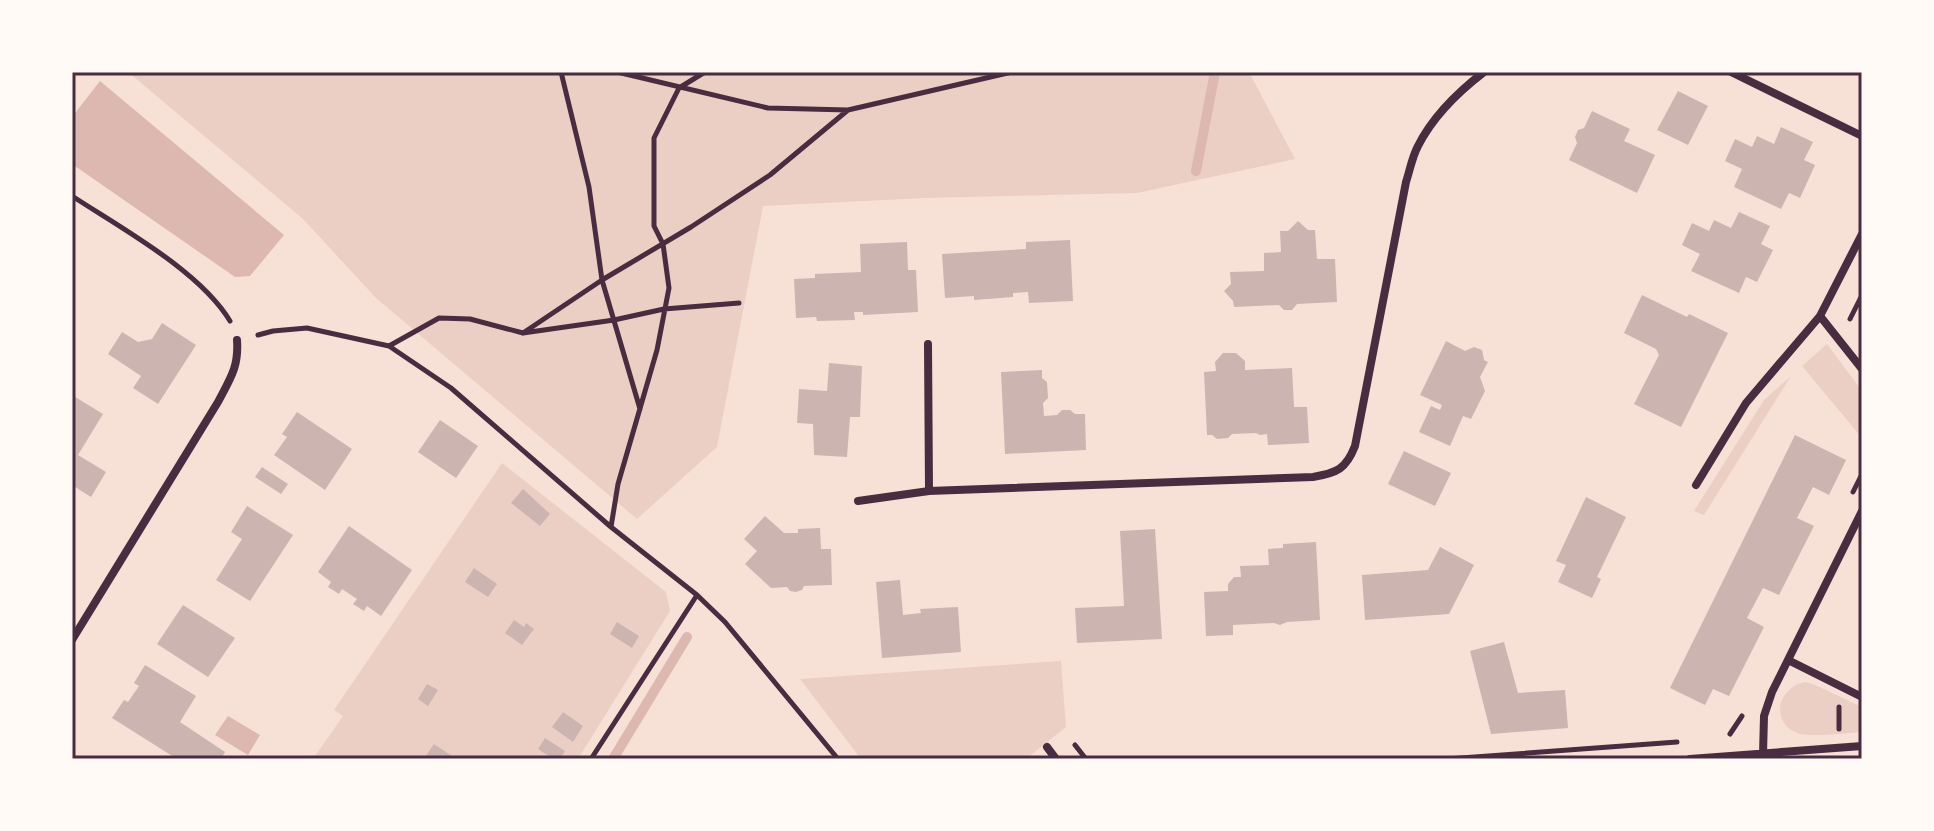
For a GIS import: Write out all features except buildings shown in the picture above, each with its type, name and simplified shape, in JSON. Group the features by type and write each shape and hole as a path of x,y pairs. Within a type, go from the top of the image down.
{"street":[{"path":"858,501 929,491 1332,474 1350,458 1355,446 1406,182 1417,148 1451,100 1484,72"},
{"path":"1731,72 1862,136"},
{"path":"1696,485 1746,403 1820,316 1862,234"},
{"path":"1820,316 1862,369"},
{"path":"72,640 218,402 235,369 237,340"},
{"path":"928,344 929,491"},
{"path":"1763,754 1764,716 1772,692 1862,511"},
{"path":"1788,660 1862,697"},
{"path":"1690,759 1862,746"},
{"path":"1047,747 1056,759"}],"path":[{"path":"561,72 589,187 602,280 640,409"},
{"path":"617,72 768,108 848,110 1012,72"},
{"path":"611,527 618,484 657,350 669,288 663,244 654,226 654,138 679,88 705,72"},
{"path":"523,333 770,175 848,110"},
{"path":"72,196 174,264 202,288 233,325 237,340 273,331 307,328 389,346 451,388 611,527 697,595 725,622 838,759"},
{"path":"1849,321 1862,295"},
{"path":"389,346 439,318 470,319 523,333 614,320 664,309 739,303"},
{"path":"1848,502 1862,474"},
{"path":"591,759 697,595"},
{"path":"1841,747 1839,696 1843,687"},
{"path":"1727,736 1746,707"},
{"path":"1447,759 1686,741"}],"shaded area":[{"path":"128,72 1249,72 1295,159 1137,193 763,206 717,447 637,519 376,298 303,219"},
{"path":"100,81 284,235 250,276 235,277 72,164 72,117"},
{"path":"1827,344 1862,391 1862,438 1802,366"},
{"path":"1791,376 1704,515 1694,511 1764,400"},
{"path":"502,463 666,592 670,611 578,759 313,759 343,716 334,710"},
{"path":"1061,661 1066,727 1026,759 861,759 800,679"},
{"path":"1805,682 1862,707 1862,732 1810,735 1789,728 1783,722 1780,706 1788,691"},
{"path":"228,716 260,735 248,755 215,735"}],"waterway":[{"path":"1196,171 1215,72"},
{"path":"613,759 687,637"}]}
